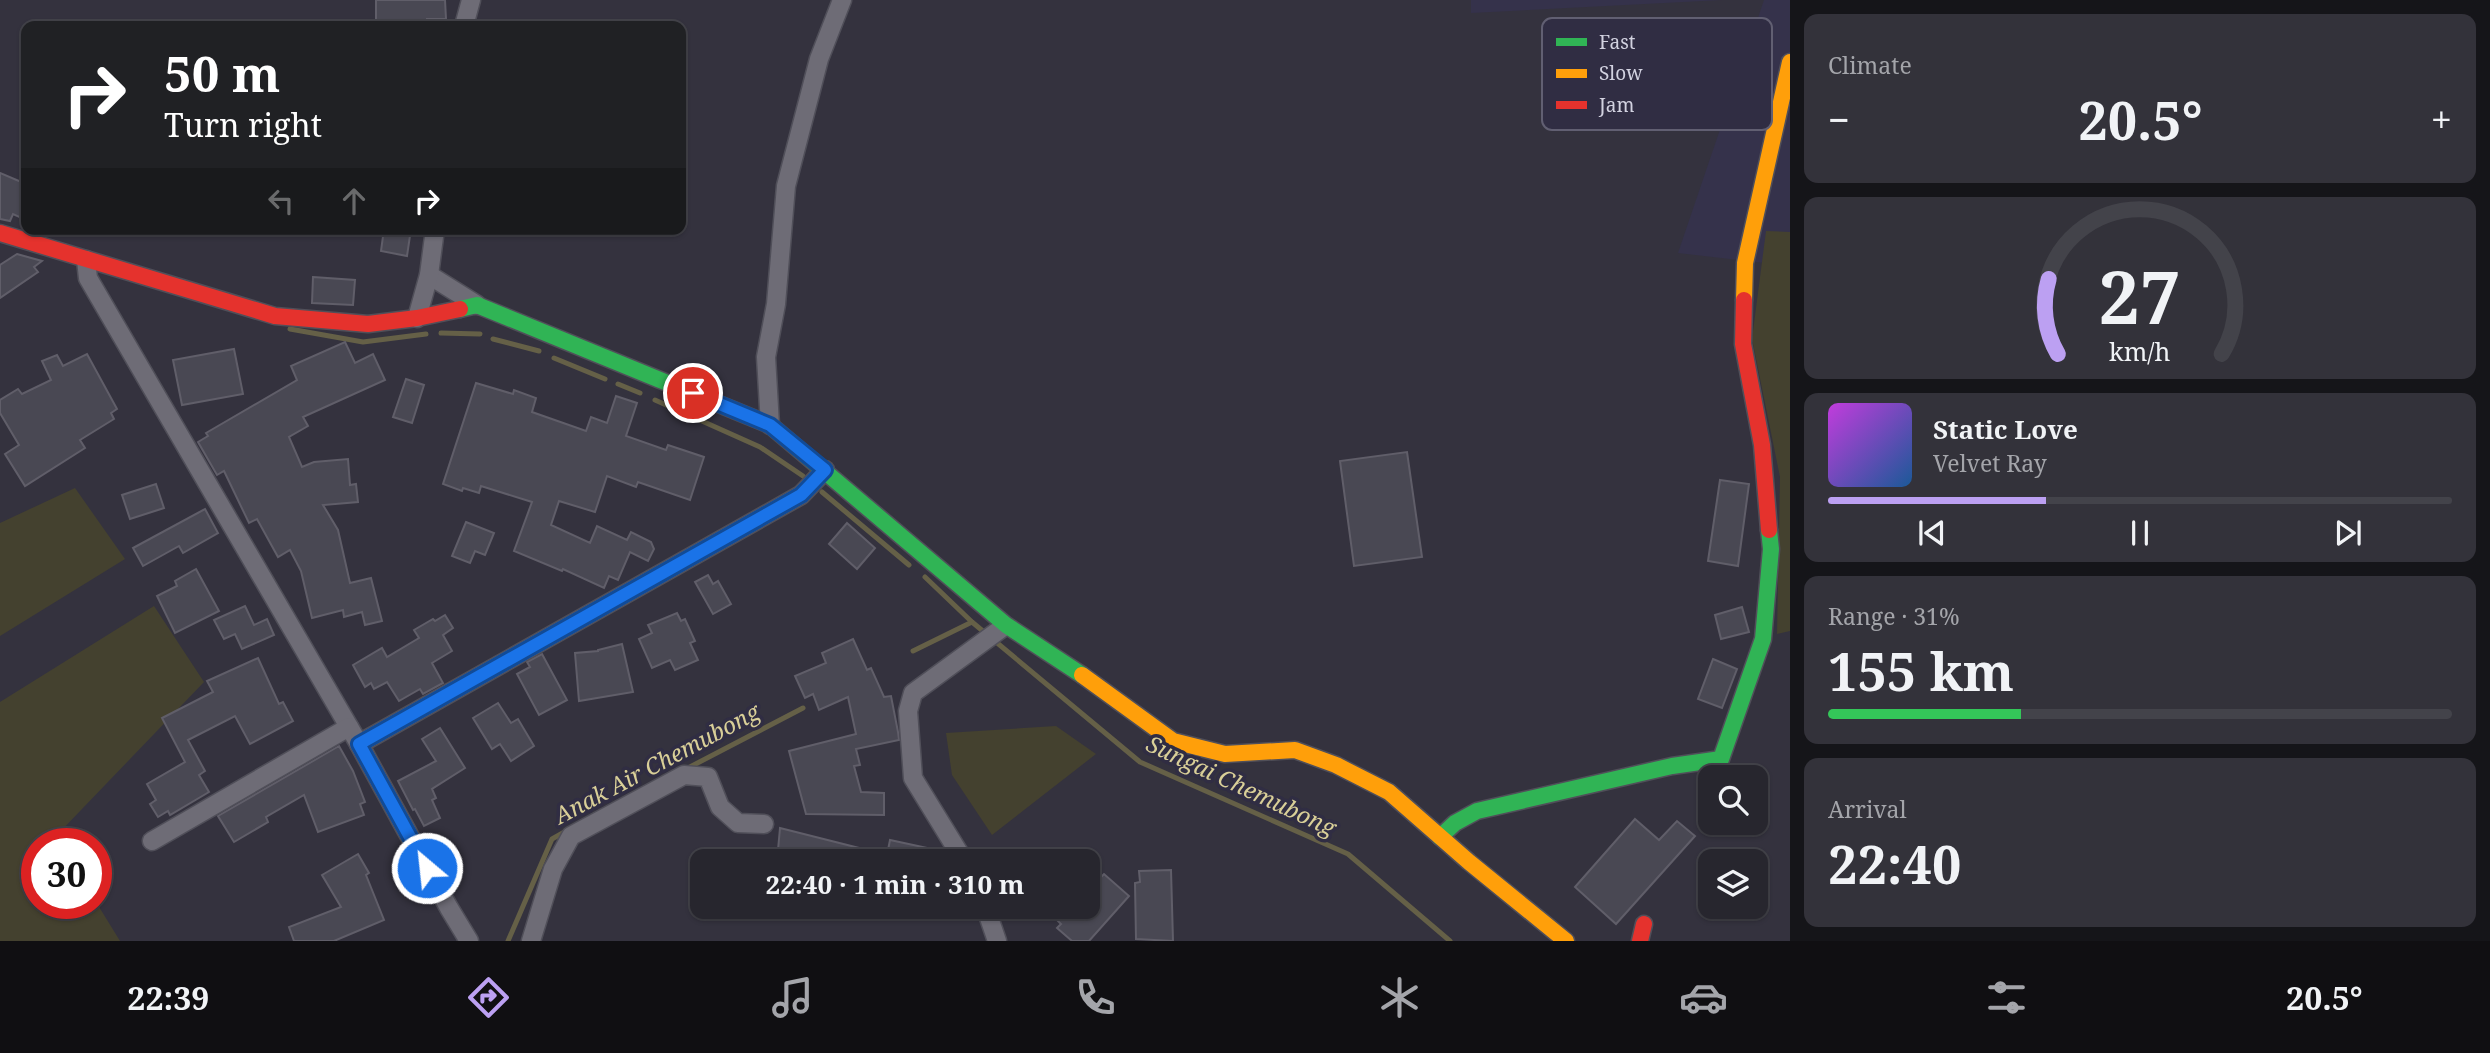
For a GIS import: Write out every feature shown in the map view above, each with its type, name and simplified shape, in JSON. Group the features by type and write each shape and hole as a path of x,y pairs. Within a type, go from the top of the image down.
{"street":[{"path":"465,21 471,0"},
{"path":"770,425 766,357 776,304 786,186 820,59 842,0"},
{"path":"1440,837 1455,822 1477,811 1672,766 1721,758 1763,639 1771,549 1762,445 1742,344 1745,263 1790,62"},
{"path":"0,233 86,266 275,316 368,324 418,318 477,305"},
{"path":"418,318 429,275 434,235"},
{"path":"86,266 469,941"},
{"path":"429,275 477,305 770,425 1004,626 1070,667 1173,741 1225,754 1295,750 1336,765 1389,792 1566,941"},
{"path":"359,744 801,495 825,470"},
{"path":"957,849 913,778 908,711 913,693 1004,626"},
{"path":"152,841 349,727"},
{"path":"531,941 553,869 571,836 684,775 708,777 720,807 738,823 764,824"},
{"path":"989,919 997,941"},
{"path":"1640,941 1644,925"}],"shaded area":[{"path":"1471,0 1722,0 1471,13"},
{"path":"1764,0 1790,0 1790,266 1678,253 1720,130 1772,130 1772,18 1758,18"},
{"path":"1766,231 1790,232 1790,631 1777,634 1780,477 1752,339"},
{"path":"75,488 125,559 0,636 0,523"},
{"path":"154,606 204,682 64,828 21,828 21,919 106,919 120,941 0,941 0,702"},
{"path":"1056,726 1096,754 992,835 952,775 946,733"}],"building":[{"path":"376,0 445,0 446,19 376,21"},
{"path":"0,173 21,182 21,218 13,214 10,221 0,219"},
{"path":"383,235 410,235 407,256 381,251"},
{"path":"17,254 42,261 34,267 38,272 0,298 0,265"},
{"path":"313,277 355,280 353,305 312,303"},
{"path":"345,342 355,363 373,354 385,380 303,417 308,426 289,437 302,467 314,462 348,459 350,485 356,484 358,502 323,505 338,530 350,583 371,578 382,621 365,625 362,612 344,617 343,610 312,618 301,571 290,550 278,557 257,519 249,523 224,471 217,475 198,442 208,436 206,433 297,380 291,366"},
{"path":"234,349 243,394 182,405 173,360"},
{"path":"87,354 117,409 111,413 114,419 80,440 85,448 25,486 5,454 19,445 0,413 0,400 18,389 22,394 51,380 42,361 57,355 63,366"},
{"path":"406,379 424,385 412,423 393,417"},
{"path":"476,383 513,394 514,390 536,398 532,412 586,431 591,417 607,423 616,396 637,403 626,436 666,450 668,445 704,457 690,500 638,482 636,487 607,476 595,512 559,501 551,525 590,543 597,526 627,540 631,532 651,542 654,549 648,561 630,552 618,580 609,576 604,588 514,551 532,502 481,486 479,493 463,488 462,491 443,484"},
{"path":"1407,452 1422,557 1354,566 1340,461"},
{"path":"1720,480 1749,484 1738,566 1708,561"},
{"path":"156,484 164,508 130,519 122,495"},
{"path":"205,509 218,533 183,553 179,546 143,566 133,548"},
{"path":"466,522 494,533 485,555 475,551 470,563 452,556"},
{"path":"847,523 875,548 857,569 829,544"},
{"path":"196,569 219,611 175,633 157,596 177,586 175,581"},
{"path":"708,575 713,584 718,581 731,604 713,614 695,582"},
{"path":"245,606 254,625 267,619 274,635 242,649 235,634 224,639 214,620"},
{"path":"1742,607 1749,632 1721,639 1715,615"},
{"path":"677,613 681,621 685,619 695,641 690,643 698,660 675,670 670,660 652,668 639,639 652,633 648,625"},
{"path":"445,615 453,628 443,635 452,651 432,663 443,683 423,694 420,689 399,701 387,682 374,689 371,683 365,687 353,665 382,648 387,657 419,638 414,630"},
{"path":"853,639 867,670 871,668 884,697 891,696 898,732 899,740 856,749 860,765 854,766 861,792 884,793 884,815 806,814 789,751 856,734 848,697 819,710 813,694 805,698 795,676 826,663 822,653"},
{"path":"622,644 633,692 579,701 575,653 598,651"},
{"path":"542,654 567,700 539,715 517,674 530,667 527,662"},
{"path":"258,658 279,704 283,702 293,721 250,744 235,716 188,740 205,771 199,775 209,792 170,815 168,811 158,817 150,804 156,800 147,784 185,762 162,718 213,692 207,681"},
{"path":"1713,659 1737,669 1722,708 1698,699"},
{"path":"498,703 511,723 518,719 534,746 511,761 500,744 492,749 473,718"},
{"path":"440,728 465,768 432,789 436,798 432,800 440,818 424,826 398,781 436,761 422,739"},
{"path":"339,746 353,771 365,802 360,804 364,815 318,832 304,795 266,817 268,822 234,842 218,816"},
{"path":"1635,819 1659,840 1677,821 1695,836 1616,924 1575,887"},
{"path":"780,828 863,849 778,849"},
{"path":"890,840 932,849 888,849"},
{"path":"358,854 369,873 366,875 384,920 334,941 294,941 289,927 341,907 322,875"},
{"path":"1171,870 1173,941 1136,939 1135,883 1140,882 1139,871"},
{"path":"1104,874 1129,896 1089,941 1072,941 1057,928 1061,924 1056,919 1100,919 1100,878"}],"waterway":[{"name":"Sungai Chemubong","path":"290,329 363,342 426,334"},
{"name":"Sungai Chemubong","path":"441,333 480,334"},
{"name":"Sungai Chemubong","path":"493,339 539,351"},
{"name":"Sungai Chemubong","path":"554,358 605,379"},
{"name":"Sungai Chemubong","path":"618,384 640,393"},
{"name":"Sungai Chemubong","path":"655,400 760,447 803,476"},
{"name":"Sungai Chemubong","path":"822,492 909,565"},
{"name":"Sungai Chemubong","path":"925,577 972,622 1140,762 1348,854 1450,941"},
{"name":"Anak Air Chemubong","path":"913,651 972,622"},
{"name":"Anak Air Chemubong","path":"686,769 803,708"},
{"name":"Anak Air Chemubong","path":"508,941 552,839 568,830"}],"traffic: fast":[{"path":"460,309 477,305 770,425 1006,625 1082,675"},
{"path":"1440,837 1455,823 1477,811 1672,766 1721,759 1763,639 1771,549 1769,530"}],"traffic: slow":[{"path":"1744,300 1745,263 1790,62"},
{"path":"1082,675 1173,741 1225,754 1295,750 1336,765 1389,792 1566,941"}],"traffic: jam":[{"path":"0,233 275,316 368,324 460,309"},
{"path":"1744,300 1743,344 1762,445 1769,530"},
{"path":"1640,941 1644,924"}],"route":[{"path":"427,868 359,744 801,495 825,470 770,425 693,393"}]}
